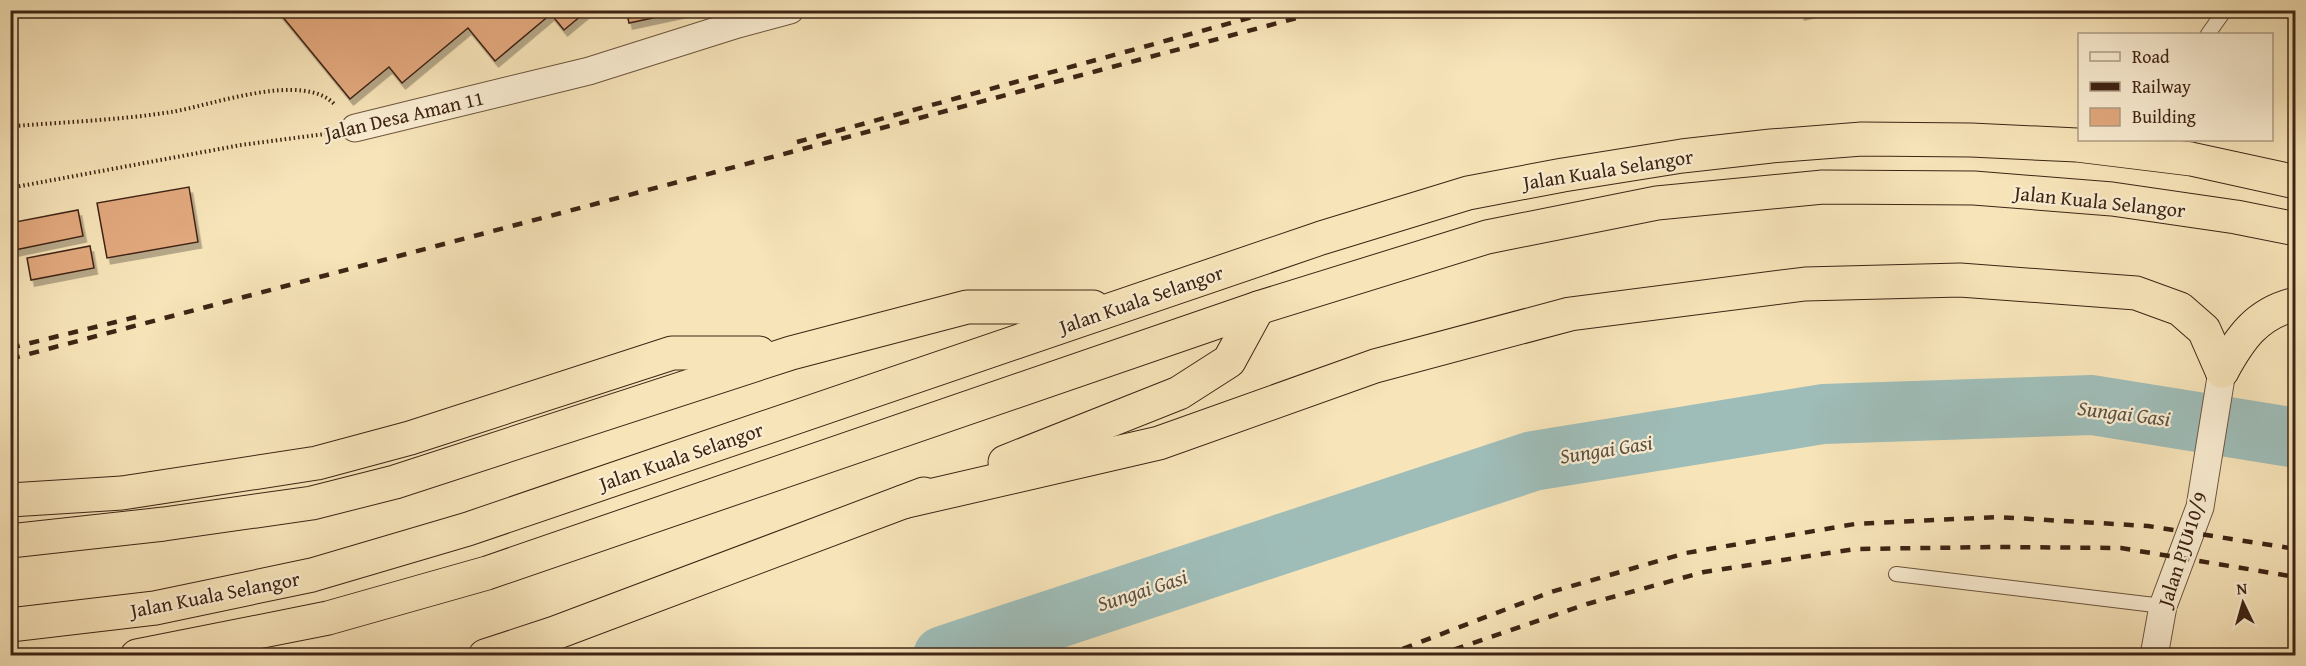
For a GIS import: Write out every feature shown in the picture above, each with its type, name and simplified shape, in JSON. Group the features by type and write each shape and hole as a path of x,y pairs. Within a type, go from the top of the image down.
{"highway":[{"name":"Jalan Kuala Selangor","path":"10,625 156,608 312,575 468,529 1321,238 1445,200 1563,174 1749,148 1862,139 1971,140 2081,142 2191,159 2295,182"},
{"name":"Jalan Kuala Selangor","path":"137,656 328,618 487,573 1258,308 1487,237 1657,203 1823,187 1974,188 2112,199 2236,217 2295,229"},
{"path":"903,502 1158,443 1375,366 1570,314 1805,284 1960,280 2136,293 2180,309 2204,330 2220,383"},
{"path":"2220,383 2235,346 2254,322 2295,304"},
{"path":"10,541 164,524 312,503 395,482 791,353 967,307 1120,306"},
{"path":"485,656 555,633 903,502 1179,393 1229,362 1258,308"},
{"path":"10,500 122,493 317,463 410,438 672,353 791,353"}],"street":[{"name":"Jalan Desa Aman 11","path":"355,128 589,71 738,17 790,10"},
{"name":"Jalan PJU 10/9","path":"2154,656 2163,606 2200,507 2220,383"}],"lane":[{"path":"2209,33 2225,10"},
{"path":"1896,574 2163,606"}],"path":[{"path":"10,125 66,123 171,112 259,92 281,90 327,96 355,128"},
{"name":"Jalan Desa Aman 11","path":"10,188 241,145 355,128"}],"building":[{"path":"277,10 588,10 564,30 551,14 495,61 468,28 402,83 389,67 350,99"},
{"path":"626,10 686,10 686,11 629,23"},
{"path":"1800,10 1819,10 1801,14"},
{"path":"189,187 198,242 107,258 97,203"},
{"path":"78,210 83,236 10,251 10,223"},
{"path":"90,246 94,268 31,280 27,258"}],"waterway":[{"name":"Sungai Gasi","path":"943,656 1533,461 1823,414 2092,405 2296,438"}],"railway":[{"path":"797,142 1278,10"},
{"path":"10,359 1327,10"},
{"path":"10,348 136,317"},
{"path":"1384,656 1551,592 1686,553 1855,524 1997,517 2148,526 2296,549"},
{"path":"1435,656 1587,604 1704,572 1856,549 2121,548 2296,577"}]}
